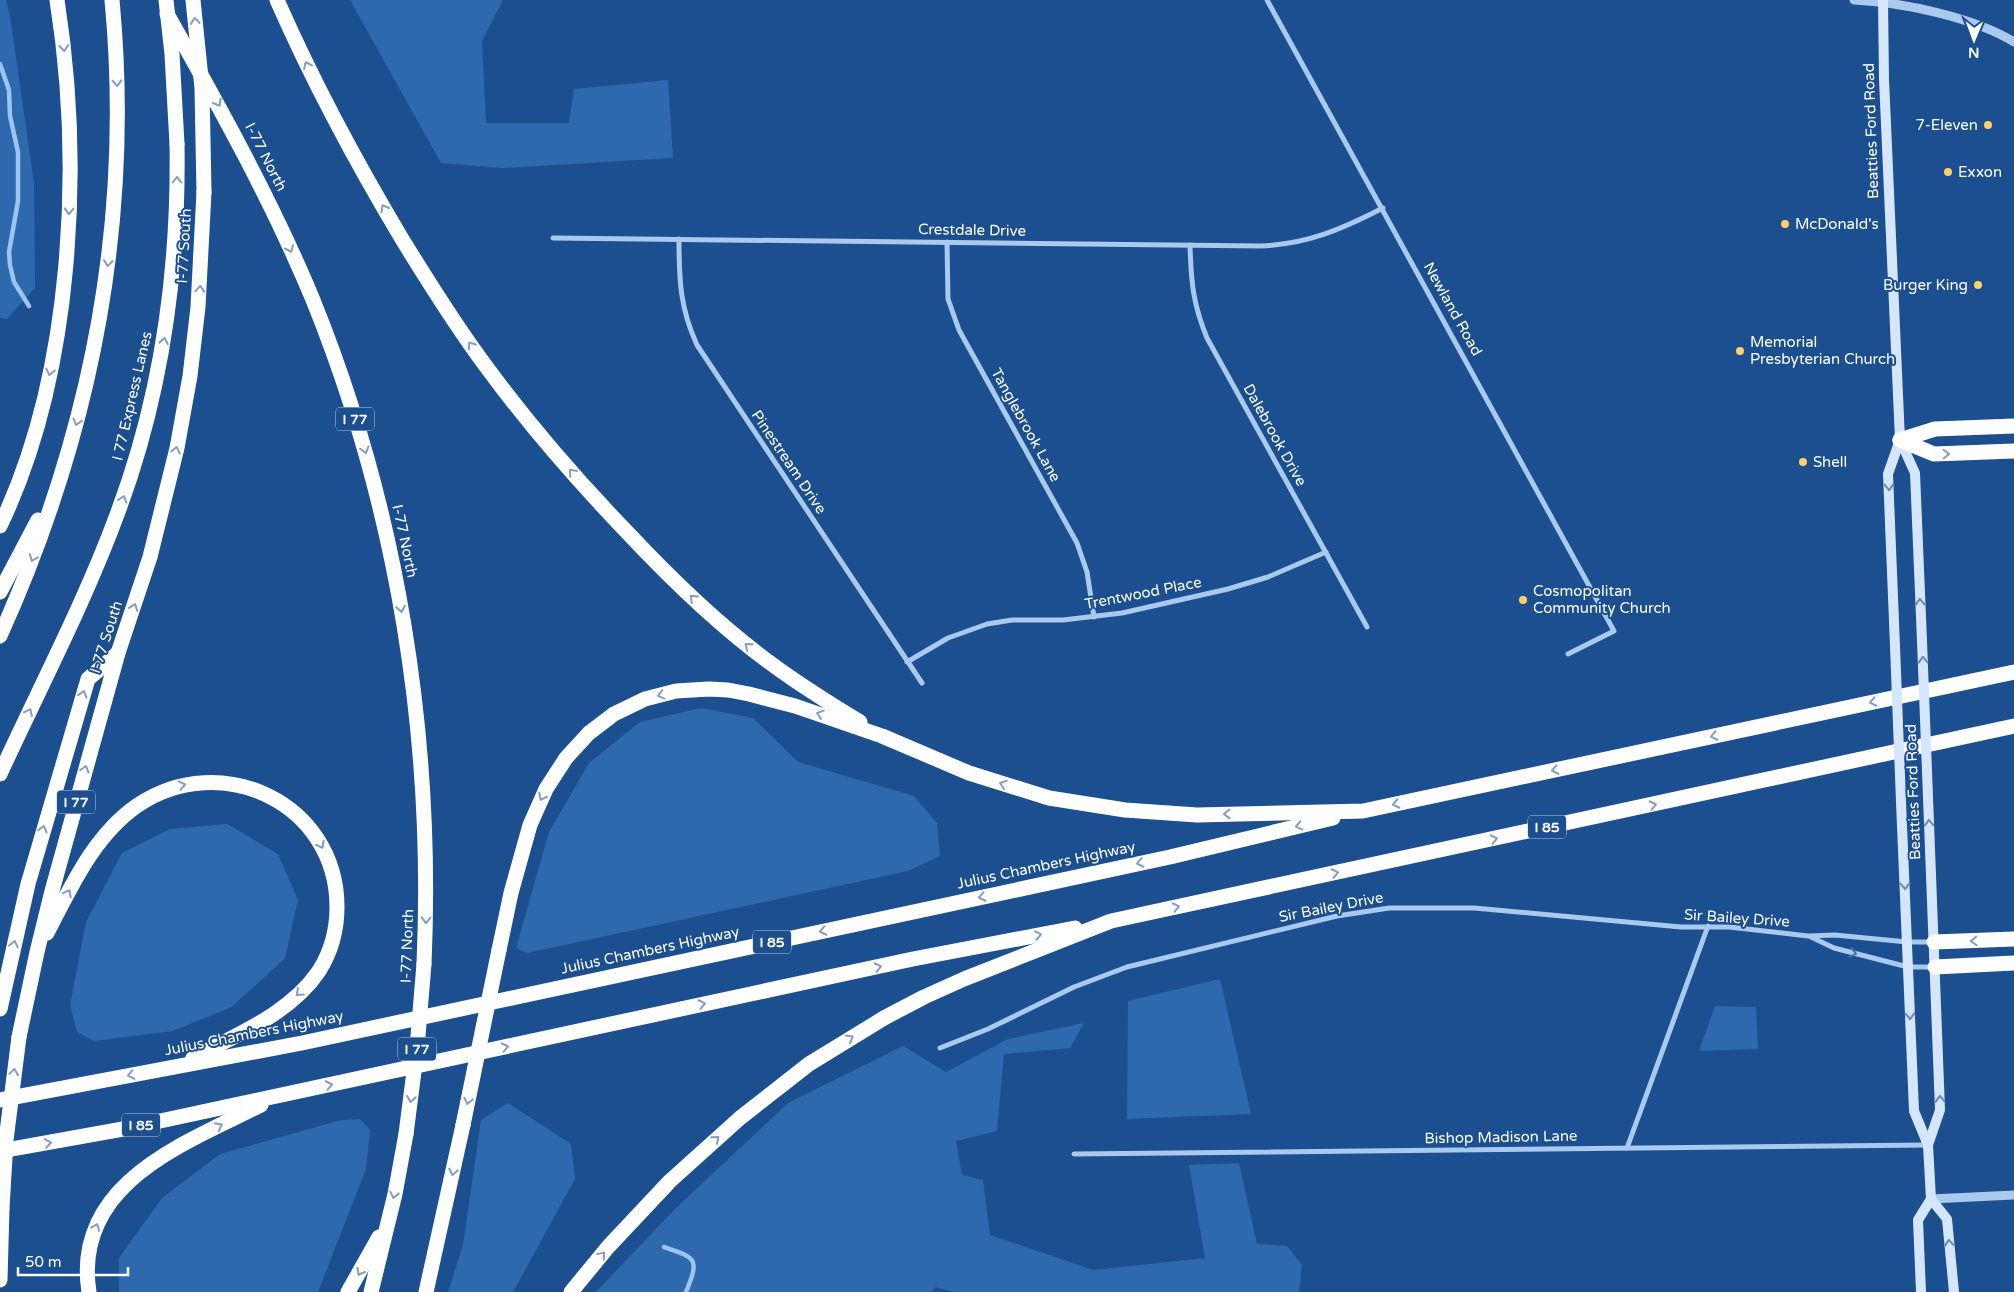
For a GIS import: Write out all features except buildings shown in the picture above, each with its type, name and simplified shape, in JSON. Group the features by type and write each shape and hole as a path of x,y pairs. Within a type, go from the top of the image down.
{"highway":[{"path":"0,526 25,464 44,398 57,330 66,261 70,193 69,123 64,53 57,0"},
{"path":"0,636 39,543 71,446 97,338 112,230 117,124 112,0"},
{"name":"I-77 North","path":"159,0 244,152 313,300 365,450 397,587 417,713 426,876 424,964 418,1048 406,1134 389,1221"},
{"name":"I 77 Express Lanes","path":"0,774 93,574 119,510 141,440 158,371 169,304 176,236 177,144 173,63 166,0"},
{"name":"I-77 South","path":"0,1280 6,1140 19,1037 37,952 52,890 118,652 150,557 169,483 184,412 198,307 204,192 202,88 193,0"},
{"path":"277,0 319,89 404,242 441,301 487,368 539,434 604,509 699,604 767,661 802,686 882,736"},
{"path":"1900,440 1935,429 2014,426"},
{"path":"1900,440 1934,454 2014,452"},
{"path":"0,592 32,534 71,446"},
{"path":"0,1009 28,884 88,679 118,652"},
{"path":"1989,677 2014,664"},
{"name":"I 85","path":"1363,811 2014,672"},
{"path":"426,1292 517,869 537,807 566,758 589,733 614,714 645,699 676,691 728,690 795,706 882,736 968,773 1049,798 1084,805 1197,815 1363,811"},
{"name":"I 85","path":"0,1151 114,1131 913,959 1111,921 2014,726"},
{"path":"1984,734 2014,736"},
{"path":"0,784 8,756"},
{"path":"37,952 76,877 105,834 132,810 153,796 172,788 190,784 226,783 256,789 285,805 308,826 318,839 332,869 336,884 337,917 326,958 311,982 288,1003 255,1026 179,1065"},
{"name":"Julius Chambers Highway","path":"0,1100 302,1043 1150,861 1363,811"},
{"path":"571,1292 608,1247 670,1181 740,1118 808,1064 884,1018 924,997 964,979 1111,921"},
{"path":"1934,942 2014,939"},
{"path":"1935,967 2014,964"},
{"path":"89,1292 88,1266 93,1234 106,1207 128,1181 175,1148 281,1095"},
{"path":"348,1292 389,1221"},
{"name":"I 77","path":"371,1292 389,1221"}],"main road":[{"name":"Beatties Ford Road","path":"1883,1 1884,79 1900,440 1915,473 1935,967 1940,1110 1928,1145"},
{"name":"Beatties Ford Road","path":"1900,440 1888,474 1914,1111 1928,1145 1930,1199"},
{"path":"1921,1292 1918,1220 1930,1199 1947,1219 1954,1292"}],"street":[{"name":"Newland Road","path":"1267,0 1614,631 1568,654"},
{"path":"1854,0 1883,1 1963,20 1995,31 2014,42"},
{"name":"Crestdale Drive","path":"554,238 1261,246 1291,244 1320,237 1348,226 1383,208"},
{"name":"Pinestream Drive","path":"679,239 683,307 697,345 922,683"},
{"name":"Tanglebrook Lane","path":"947,242 948,299 953,316 1077,543 1087,572 1094,617"},
{"name":"Dalebrook Drive","path":"1190,245 1194,303 1207,338 1367,627"},
{"name":"Trentwood Place","path":"907,662 948,638 988,624 1012,620 1063,620 1122,614 1228,589 1268,577 1326,552"},
{"name":"Sir Bailey Drive","path":"940,1048 988,1029 1067,990 1127,967 1362,912 1416,907 1455,907 1681,926 1729,927 1808,936 1835,934 1907,942 1934,942"},
{"path":"1627,1148 1708,926"},
{"name":"Sir Bailey Drive","path":"1808,936 1834,948 1908,967 1935,967"},
{"name":"Bishop Madison Lane","path":"1074,1154 1928,1145"},
{"path":"1930,1199 2014,1195"}],"shaded area":[{"path":"0,0 6,0 10,16 34,183 35,288 7,319 0,318"},
{"path":"350,0 503,0 482,41 486,123 569,123 574,89 668,80 673,158 502,168 441,163"},
{"path":"701,708 753,718 798,762 914,796 937,823 940,856 908,871 527,953 516,948 549,832 589,763 640,722"},
{"path":"227,824 278,854 298,900 285,958 232,1007 173,1031 94,1041 77,1032 70,1005 86,922 122,853 170,829"},
{"path":"1220,979 1251,1114 1127,1119 1128,1001"},
{"path":"1715,1006 1756,1007 1758,1049 1699,1051"},
{"path":"1084,1023 1070,1048 1004,1054 997,1131 956,1141 962,1175 983,1180 990,1235 1093,1270 1205,1258 1189,1165 1239,1163 1257,1244 1287,1246 1302,1265 1299,1292 954,1292 935,1287 932,1292 596,1292 675,1209 788,1103 903,1046 946,1072 1008,1039"},
{"path":"508,1103 571,1144 575,1179 513,1292 448,1292 463,1245 481,1120"},
{"path":"360,1119 370,1130 366,1169 318,1292 119,1292 119,1258 162,1198 220,1154 341,1120"}],"waterway":[{"path":"0,64 9,90 10,116 18,152 18,201 9,252 10,265 14,282 29,306"},
{"path":"664,1247 683,1254 692,1261 694,1266 693,1272 686,1292"}],"place":[{"name":"7-Eleven","path":"1988,125"},
{"name":"Exxon","path":"1948,172"},
{"name":"McDonald's","path":"1785,224"},
{"name":"Burger King","path":"1978,285"},
{"name":"Memorial Presbyterian Church","path":"1740,351"},
{"name":"Shell","path":"1803,462"},
{"name":"Cosmopolitan Community Church","path":"1523,600"}]}
